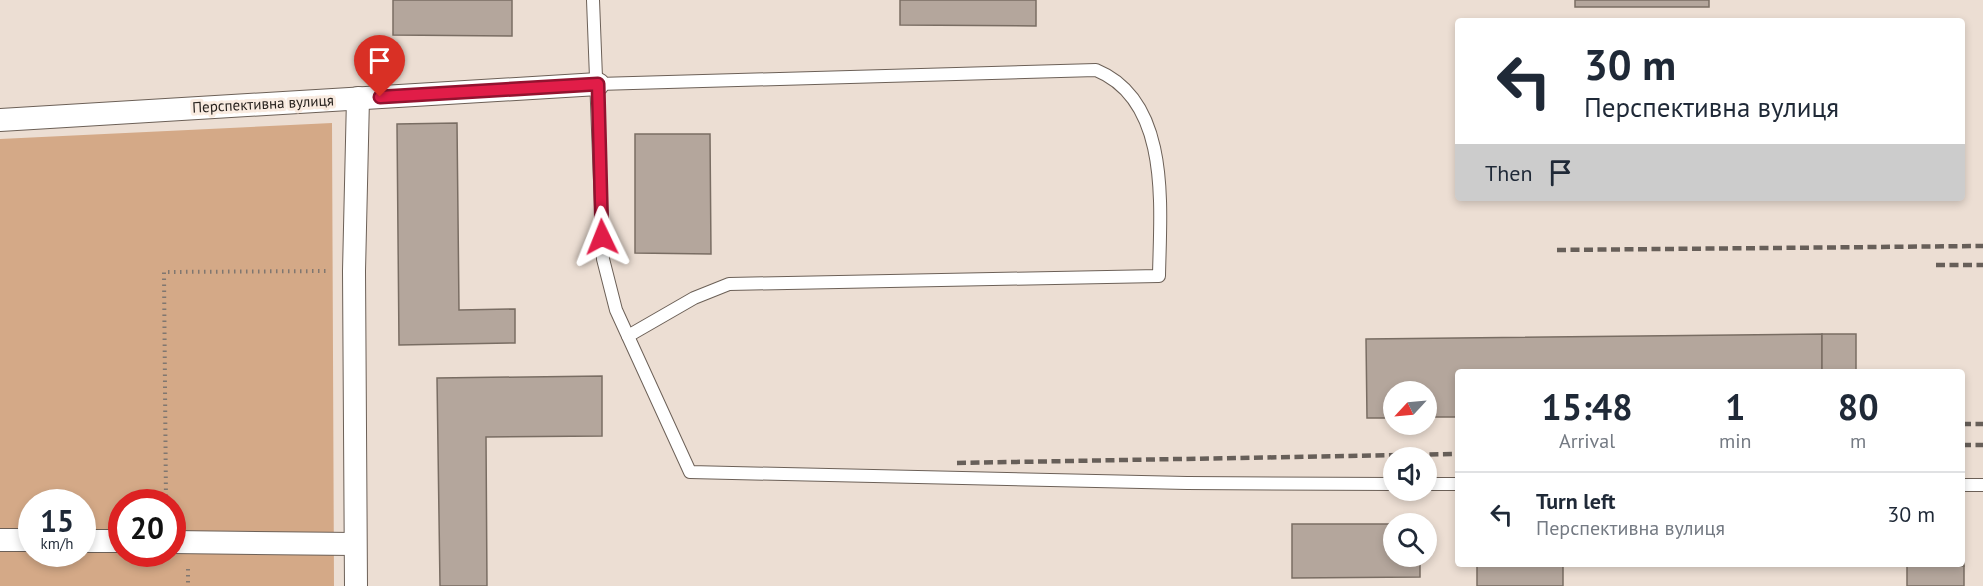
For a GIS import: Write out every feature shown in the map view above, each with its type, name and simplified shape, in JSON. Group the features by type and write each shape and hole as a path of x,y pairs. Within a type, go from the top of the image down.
{"street":[{"name":"Перспективна вулиця","path":"0,120 598,84"},
{"path":"356,586 354,271 358,98"},
{"path":"0,540 18,540"},
{"path":"186,542 355,544"}],"lane":[{"path":"594,0 603,259 616,309 690,472 1187,483 1383,484"},
{"path":"598,84 1096,70 1110,76 1124,87 1137,106 1157,154 1160,175 1159,276 729,284 694,298 628,336"},
{"path":"1437,484 1455,484"},
{"path":"1965,485 1983,485"}],"path":[{"path":"166,489 164,272 354,271"}],"shaded area":[{"path":"332,123 334,586 0,586 0,139"}],"building":[{"path":"393,0 512,0 512,36 393,35"},
{"path":"900,0 1036,0 1036,26 900,25"},
{"path":"1575,0 1709,0 1709,7 1575,7"},
{"path":"457,123 459,310 515,309 515,343 399,345 397,124"},
{"path":"635,134 710,134 711,254 635,253"},
{"path":"1822,334 1822,369 1455,369 1455,417 1437,417 1437,381 1383,381 1383,418 1367,418 1366,339"},
{"path":"1822,334 1856,334 1856,369 1822,369"},
{"path":"602,376 602,436 486,437 487,586 440,586 437,378"},
{"path":"1292,524 1383,524 1383,567 1420,567 1420,577 1292,578"},
{"path":"1477,567 1563,567 1563,586 1477,586"},
{"path":"1907,567 1964,567 1964,586 1907,586"}],"railway":[{"path":"1557,250 1983,246"},
{"path":"1936,265 1983,265"},
{"path":"1965,424 1983,424"},
{"path":"1965,445 1983,445"},
{"path":"957,463 1455,454"}],"route":[{"path":"380,97 598,84 602,237"}]}
